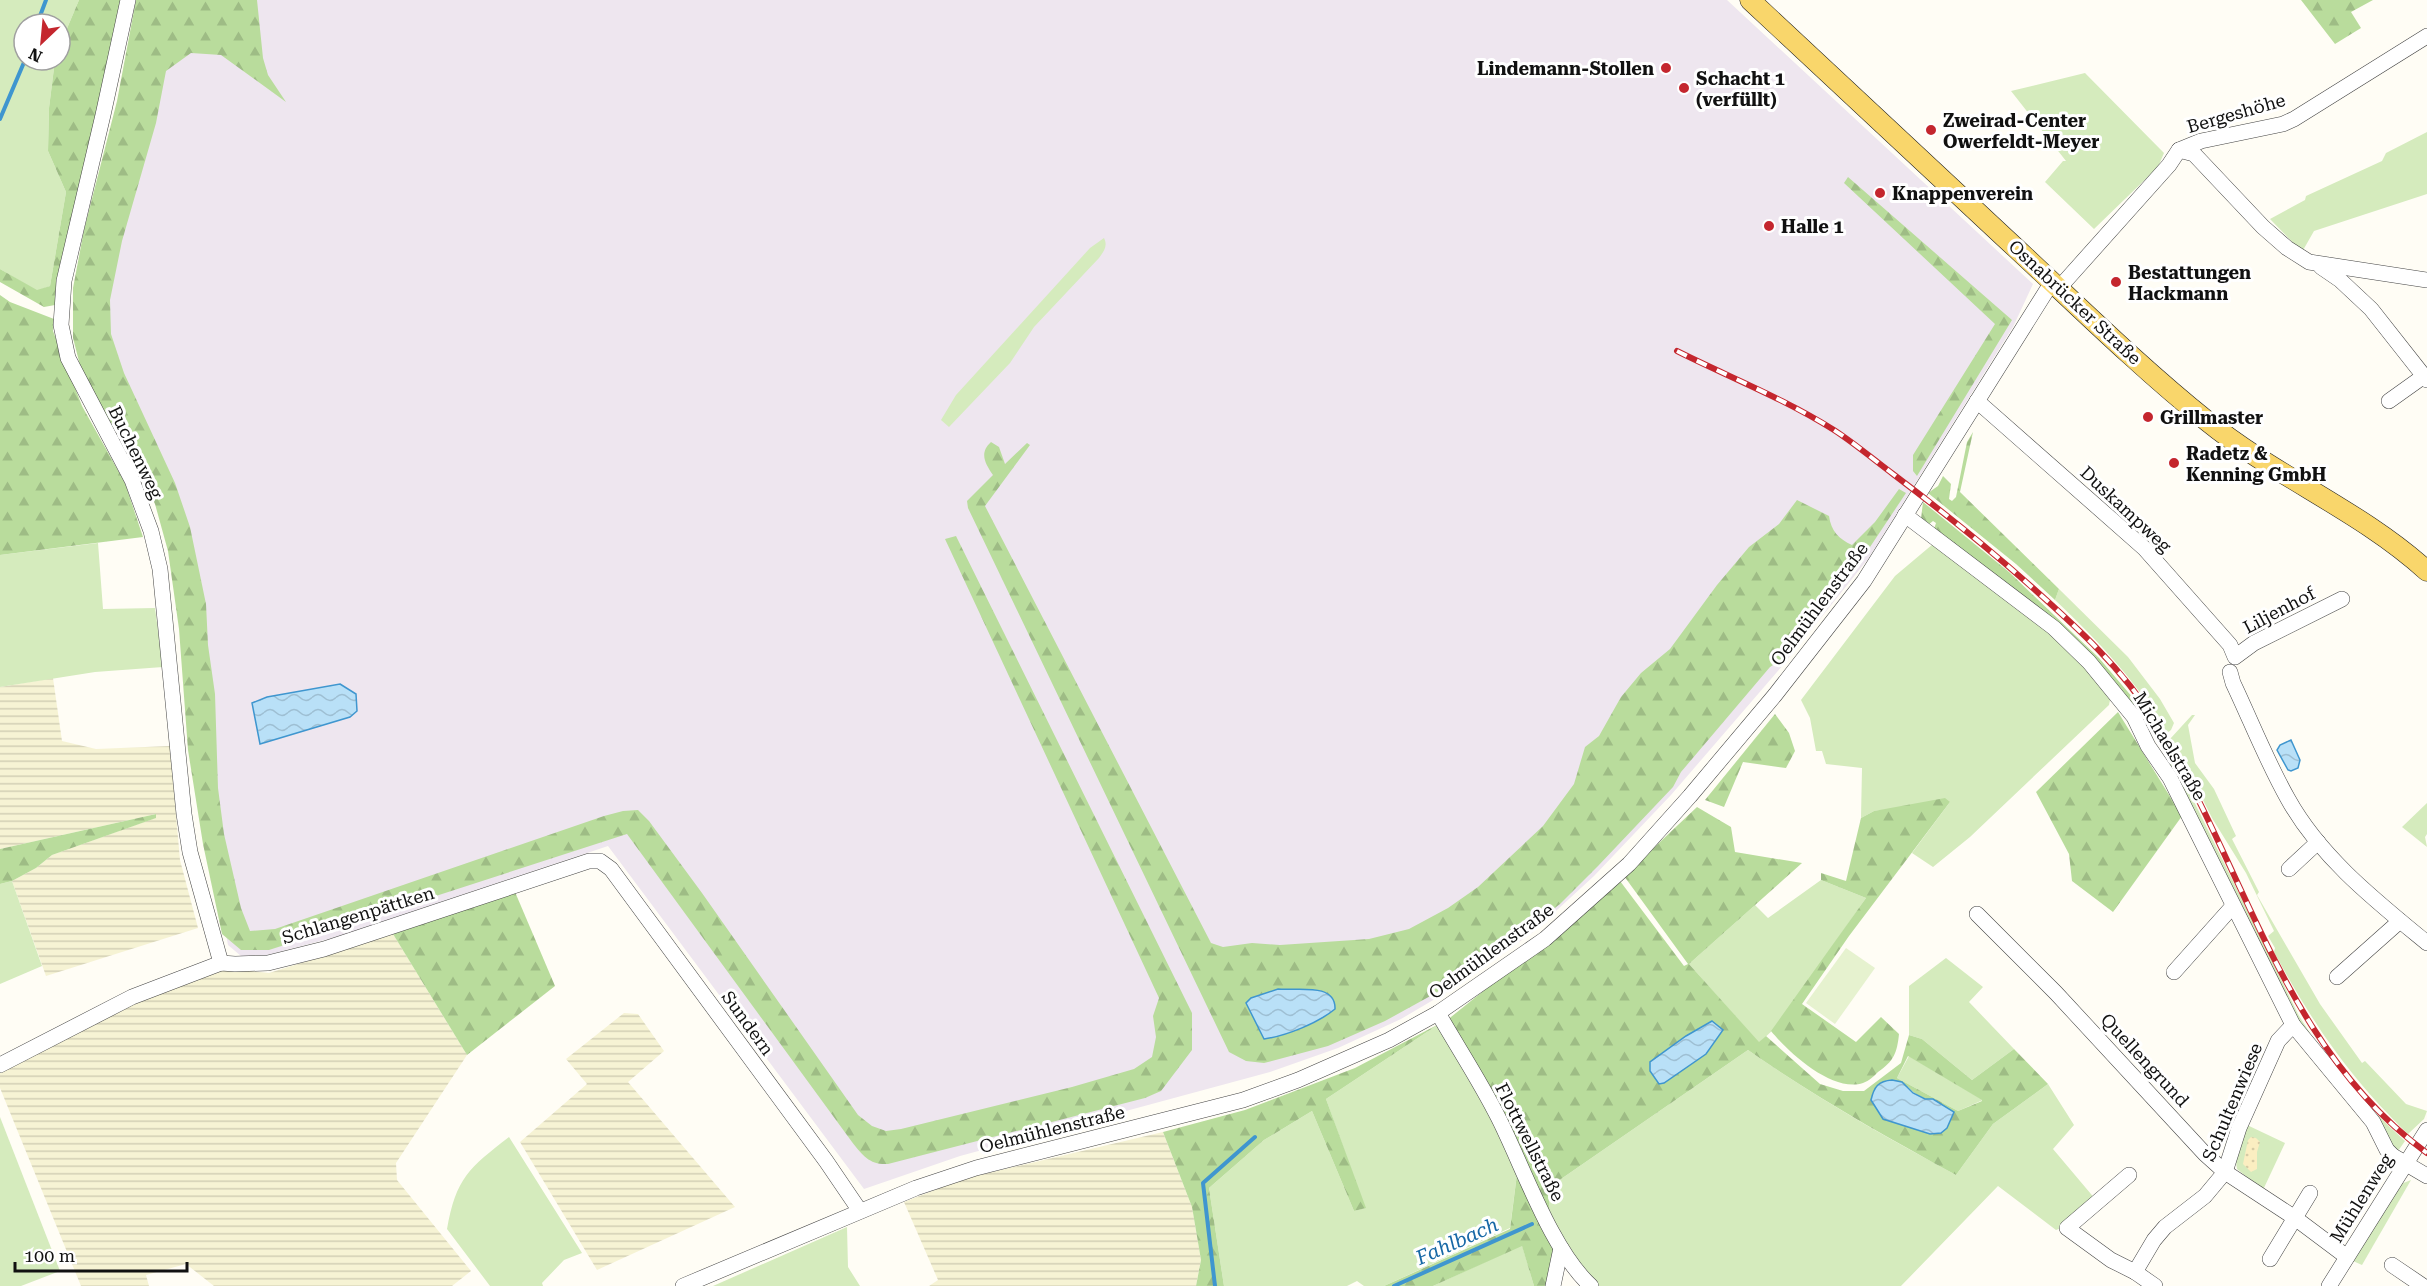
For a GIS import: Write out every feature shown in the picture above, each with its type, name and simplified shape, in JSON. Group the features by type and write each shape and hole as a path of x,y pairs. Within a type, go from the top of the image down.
{"main road":[{"name":"Osnabrücker Straße","path":"1750,0 2056,285 2206,420 2245,450 2352,515 2398,547 2427,571"}],"street":[{"name":"Buchenweg","path":"128,0 64,281 61,325 68,358 88,400 132,480 151,531 160,569 184,814 190,852 221,963"},
{"name":"Bergeshöhe","path":"2056,285 2169,165 2179,150 2201,141 2283,124 2294,119 2427,36"},
{"path":"2179,150 2194,154 2263,227 2287,248 2309,262 2427,280"},
{"path":"2318,265 2340,280 2371,309 2425,378 2389,401"},
{"name":"Oelmühlenstraße","path":"683,1286 916,1188 976,1168 1243,1100 1349,1058 1389,1040 1438,1013 1545,939 1629,864 1780,689 1864,581 1977,401 2056,285"},
{"name":"Duskampweg","path":"1977,401 2144,548 2230,645 2233,683 2288,800 2318,842 2348,874 2427,943"},
{"name":"Michaelstraße","path":"1905,515 2054,628 2096,669 2134,717 2148,746 2170,778 2293,1025 2373,1122 2387,1150 2427,1176"},
{"name":"Liljenhof","path":"2233,664 2254,643 2343,599"},
{"path":"2289,869 2318,842"},
{"name":"Schlangenpättken","path":"0,1065 132,997 221,963 268,963 324,949 532,878 589,861 600,861"},
{"name":"Sundern","path":"600,861 610,869 860,1211"},
{"path":"2174,972 2233,906"},
{"name":"Quellengrund","path":"1977,914 2056,993 2205,1154 2225,1172 2295,1218 2347,1257"},
{"path":"2337,977 2400,921"},
{"name":"Flottwellstraße","path":"1438,1013 1497,1116 1561,1248 1580,1277 1591,1286"},
{"name":"Schultenwiese","path":"2135,1272 2154,1240 2165,1227 2205,1196 2225,1172 2239,1128 2278,1041 2293,1025"},
{"name":"Mühlenweg","path":"2329,1286 2427,1130"},
{"path":"2129,1175 2067,1228 2111,1260 2135,1272 2155,1286"},
{"path":"2270,1259 2310,1193"},
{"path":"1553,1286 1561,1248"},
{"path":"2392,1265 2423,1286"}],"shaded area":[{"path":"165,0 1727,0 2033,284 2013,327 1868,559 1783,665 1671,795 1594,876 1533,932 1462,983 1401,1019 1338,1048 1270,1072 960,1156 864,1189 608,846 336,937 267,955 241,956 228,945 209,848 183,574 119,399 101,295"},
{"path":"53,678 62,741 96,749 170,746 180,860 198,928 46,976 12,881 36,868 52,855 155,818 156,814 0,849 0,687"},
{"path":"393,934 467,1055 396,1163 397,1180 471,1271 452,1286 214,1286 186,1264 146,1275 149,1286 81,1286 0,1088 0,1072 134,1002 222,968 269,973"},
{"path":"624,1013 638,1014 664,1051 628,1082 735,1207 597,1270 520,1142 587,1084 566,1059"},
{"path":"1163,1132 1192,1207 1201,1260 1196,1286 929,1286 938,1280 904,1202 963,1179"}],"green space":[{"path":"0,0 79,0 72,17 72,12 12,12 12,72 54,72 49,108 48,151 66,192 50,286 37,291 0,269"},
{"path":"79,0 121,0 56,286 55,305 44,307 0,282 0,269 37,290 50,286 66,192 48,151 49,108 54,72 72,72 72,17"},
{"path":"136,0 257,0 263,58 268,75 286,102 221,55 191,53 166,71 156,123 122,241 110,300 111,334 124,373 175,483 190,527 206,604 208,645 215,694 218,788 224,834 241,908 250,931 275,929 604,816 638,810 649,821 702,893 858,1115 872,1126 886,1131 901,1129 1072,1087 1134,1069 1152,1057 1156,1037 1153,1016 1159,998 945,539 956,536 1192,1013 1192,1050 1161,1091 1145,1098 888,1164 876,1163 863,1155 852,1142 627,834 269,950 241,950 222,934 203,844 188,750 179,629 168,551 155,504 135,462 83,377 73,338 73,288 84,230 117,101"},
{"path":"2301,0 2373,0 2351,12 2361,28 2335,44"},
{"path":"2085,73 2164,153 2158,167 2094,229 2045,182 2063,161 2066,161 2011,91"},
{"path":"2427,132 2427,194 2314,231 2302,252 2270,219 2305,200 2306,196 2382,161 2386,153"},
{"path":"1848,177 2012,320 1917,476 1913,471 1913,455 1995,324 1844,183"},
{"path":"1104,238 1104,251 1099,258 1034,327 1010,363 949,427 941,420 956,395 1090,248"},
{"path":"0,295 10,302 54,319 53,331 82,406 125,483 143,537 0,555"},
{"path":"1973,432 1960,492 2059,589 2055,600 2016,564 1928,493 1938,486 1943,476 1951,484 1949,499 1952,501 1956,497 1967,442"},
{"path":"991,442 999,447 1005,464 1027,443 1030,445 985,506 1211,943 1223,947 1252,943 1280,945 1369,939 1409,929 1448,908 1478,887 1543,826 1574,784 1585,747 1599,736 1621,697 1641,673 1670,649 1717,585 1749,547 1779,524 1797,500 1829,516 1836,534 1852,545 1875,522 1899,489 1906,493 1860,562 1784,658 1770,667 1681,772 1673,787 1560,904 1485,962 1385,1021 1328,1046 1264,1063 1246,1061 1229,1052 968,508 967,501 993,475 984,458 985,450"},
{"path":"1923,502 2009,572 2099,658 2133,698 2138,720 2118,691 1934,529 1936,523 1933,521 1928,525 1921,519"},
{"path":"98,543 103,609 155,608 163,667 95,672 0,687 0,555"},
{"path":"1933,544 2039,625 2084,664 2111,695 2109,705 1970,837 1933,867 1912,853 1950,802 1874,811 1861,818 1862,768 1826,764 1822,751 1816,751 1810,718 1801,700 1895,576"},
{"path":"2059,589 2128,657 2160,699 2174,723 2171,730 2167,733 2143,696 2116,662 2055,600"},
{"path":"2118,712 2182,816 2113,912 2072,881 2069,854 2036,792"},
{"path":"1775,714 1789,733 1795,751 1786,768 1743,762 1724,807 1705,800"},
{"path":"2192,715 2195,715 2188,725 2195,763 2214,789 2236,836 2232,839 2259,892 2257,895 2320,1004 2362,1063 2365,1061 2406,1104 2427,1111 2424,1119 2408,1134 2368,1092 2334,1049 2303,1003 2274,952 2275,948 2268,936 2274,931 2246,873 2212,818 2175,744 2170,739"},
{"path":"2163,744 2183,779 2298,1014 2347,1081 2405,1141 2397,1152 2305,1033 2172,771"},
{"path":"1945,798 1950,802 1849,936 1802,1004 1856,1042 1881,1017 1899,1034 1896,1051 1888,1064 1863,1083 1851,1085 1825,1077 1800,1060 1771,1031 1866,898 1821,880 1821,873 1846,881 1861,818 1874,811"},
{"path":"2427,803 2427,834 2425,837 2427,847 2402,827"},
{"path":"1697,807 1731,827 1735,852 1802,863 1689,964 1759,1042 1766,1036 1820,1084 1843,1091 1864,1091 1901,1063 1909,1035 1922,1039 1972,1080 2014,1049 2048,1084 1993,1124 1956,1175 1825,1100 1748,1050 1548,1188 1550,1215 1446,1021 1620,881 1684,966 1688,964 1624,876","holes":["1908,1056 1982,1100 1982,1101 1958,1111 1897,1078","1908,1087 1917,1095 1949,1110 1930,1134 1883,1119"]},
{"path":"156,814 156,818 52,855 36,868 12,881 0,884 0,849"},
{"path":"1821,880 1866,898 1775,1028 1759,1043 1689,964 1755,905 1768,918"},
{"path":"12,881 42,966 0,984 0,884"},
{"path":"515,892 555,986 467,1055 393,934"},
{"path":"1846,948 1875,968 1835,1024 1806,1003"},
{"path":"1946,958 1983,987 1969,1002 2014,1049 1972,1080 1922,1039 1909,1035 1909,986"},
{"path":"1439,1024 1518,1166 1510,1228 1384,1286 1364,1286 1357,1281 1347,1286 1224,1286 1209,1188 1264,1140 1312,1111 1354,1211 1365,1208 1326,1099"},
{"path":"1439,1024 1326,1099 1366,1208 1354,1211 1312,1111 1264,1140 1209,1188 1224,1286 1196,1286 1201,1260 1192,1207 1163,1132 1245,1110 1355,1068"},
{"path":"1748,1050 1850,1116 1956,1175 1993,1124 2048,1084 2074,1125 2053,1149 2096,1200 2064,1227 2056,1230 1998,1186 1901,1286 1597,1286 1579,1267 1550,1215 1548,1188"},
{"path":"1909,1056 1983,1100 1958,1111 1897,1078"},
{"path":"0,1117 60,1271 21,1286 0,1286"},
{"path":"2247,1125 2285,1143 2263,1190 2237,1169 2236,1162"},
{"path":"509,1137 582,1253 564,1260 542,1283 543,1286 490,1286 447,1229 455,1197 466,1176 474,1166"},
{"path":"1518,1166 1557,1247 1549,1286 1534,1286 1522,1246 1433,1286 1384,1286 1510,1229"},
{"path":"2411,1180 2362,1265 2353,1261 2401,1184"},
{"path":"847,1227 848,1267 860,1286 713,1286"},
{"path":"1522,1245 1534,1286 1433,1286"}],"sand":[{"path":"2251,1137 2260,1142 2257,1152 2257,1169 2251,1172 2243,1164 2248,1140"}],"water":[{"path":"340,684 356,694 357,711 350,717 260,744 252,703 267,697"},
{"path":"2291,740 2300,760 2298,768 2291,771 2288,770 2277,750 2280,745"},
{"path":"1278,989 1322,991 1334,1000 1335,1009 1301,1028 1264,1039 1246,1003 1251,998"},
{"path":"1712,1021 1723,1030 1706,1054 1664,1083 1659,1084 1650,1071 1650,1062 1686,1036"},
{"path":"1892,1080 1902,1082 1913,1093 1925,1099 1933,1099 1954,1112 1947,1128 1941,1133 1930,1134 1883,1119 1871,1100 1877,1086"}],"waterway":[{"path":"42,12 46,0"},
{"path":"0,119 20,72"},
{"path":"1215,1286 1203,1183 1255,1137"},
{"name":"Fahlbach","path":"1394,1286 1532,1224"}],"railway":[{"path":"1677,351 1796,408 1849,440 1993,553 2061,613 2112,664 2142,701 2187,777 2270,952 2301,1008 2336,1061 2377,1110 2427,1153"}],"place":[{"name":"Lindemann-Stollen","path":"1666,68"},
{"name":"Schacht 1 (verfüllt)","path":"1684,88"},
{"name":"Zweirad-Center Owerfeldt-Meyer","path":"1931,130"},
{"name":"Knappenverein","path":"1880,193"},
{"name":"Halle 1","path":"1769,226"},
{"name":"Bestattungen Hackmann","path":"2116,282"},
{"name":"Grillmaster","path":"2148,417"},
{"name":"Radetz & Kenning GmbH","path":"2174,463"}]}
